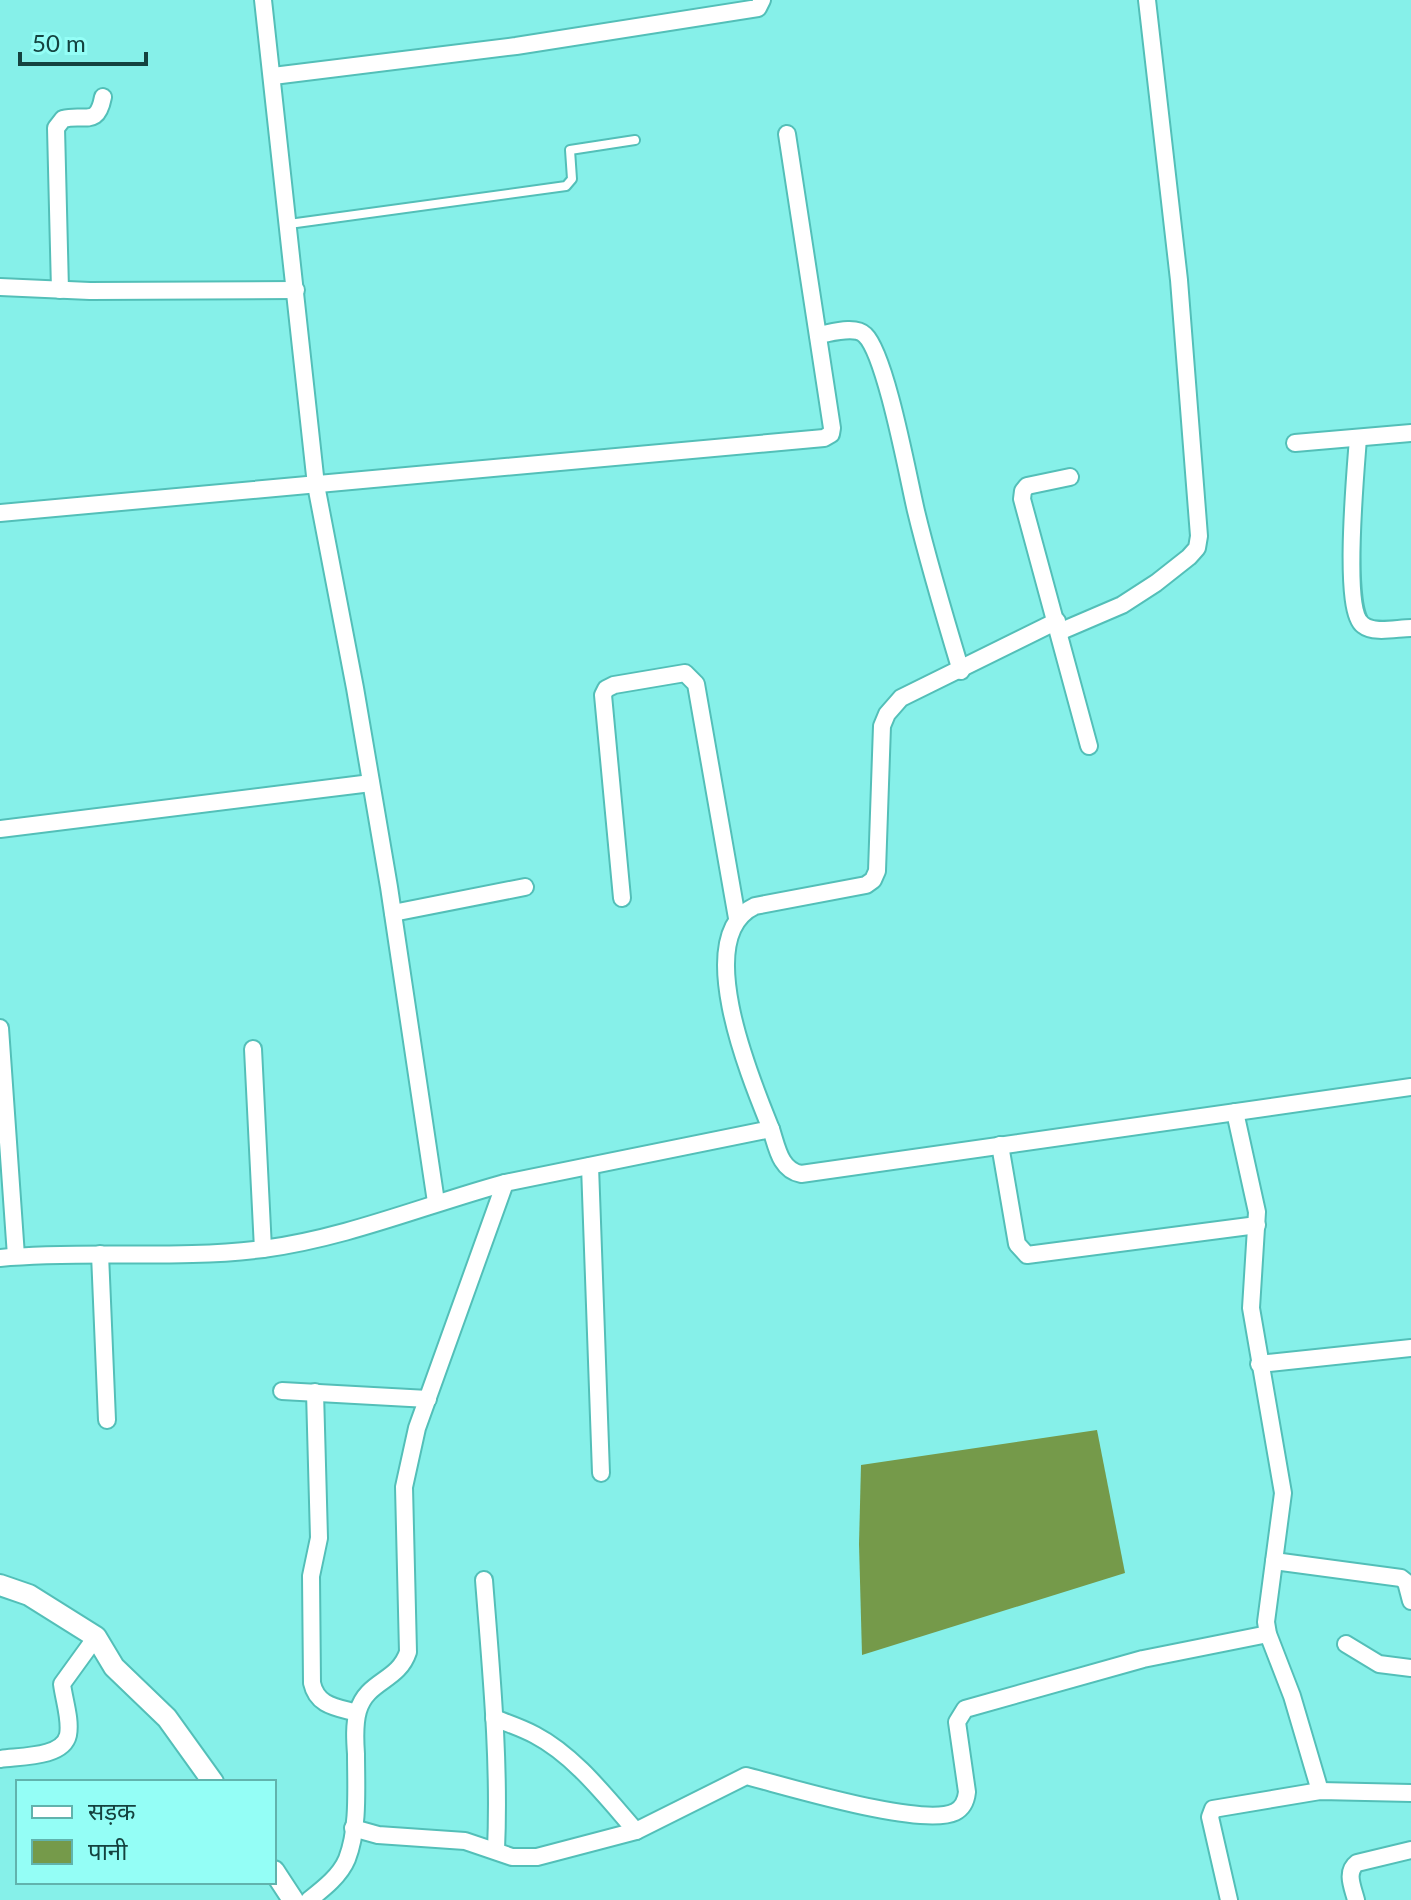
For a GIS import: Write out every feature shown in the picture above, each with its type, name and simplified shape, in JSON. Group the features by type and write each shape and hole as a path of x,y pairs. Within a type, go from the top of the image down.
{"street":[{"path":"263,0 316,485 393,913 436,1202"},
{"path":"273,76 516,46 758,8 762,0"},
{"path":"1147,0 1179,280 1199,536 1197,548 1156,583 1122,605 1058,626 901,698 894,705 882,726 877,871 873,880 866,885 755,906 732,925 725,968 738,1044 785,1165 790,1172 801,1174 1411,1087"},
{"path":"60,290 56,128 63,119 95,117 103,97"},
{"path":"0,513 824,438 831,434 832,428 787,134"},
{"path":"0,287 296,290"},
{"path":"818,335 852,330 865,335 870,342 886,384 917,513 961,671"},
{"path":"1295,443 1411,433"},
{"path":"1358,438 1352,542 1353,608 1361,625 1370,629 1411,628"},
{"path":"1070,477 1027,486 1022,499 1089,746"},
{"path":"622,898 603,695 606,689 614,685 685,673 696,684 737,918"},
{"path":"0,829 371,783"},
{"path":"393,913 525,887"},
{"path":"0,1028 8,1257 263,1249 330,1237 505,1183 771,1129"},
{"path":"253,1049 263,1249"},
{"path":"1235,1112 1257,1212 1251,1308 1283,1493 1267,1613 1268,1634 1292,1696 1320,1791"},
{"path":"1000,1145 1017,1244 1027,1255 1257,1225"},
{"path":"590,1166 601,1473"},
{"path":"309,1900 333,1880 347,1861 353,1828 357,1713 364,1694 397,1672 408,1652 404,1487 417,1428 505,1183"},
{"path":"100,1254 107,1420"},
{"path":"1259,1364 1411,1348"},
{"path":"282,1391 428,1399"},
{"path":"315,1392 319,1538 311,1576 312,1683 315,1694 323,1703 357,1713"},
{"path":"1274,1561 1401,1578 1406,1582 1411,1601"},
{"path":"484,1580 494,1718 498,1808 496,1850"},
{"path":"0,1585 29,1595 96,1637 114,1667 167,1718 212,1780"},
{"path":"353,1828 378,1835 465,1841 512,1857 537,1857 636,1831 746,1776 883,1811 942,1816 953,1814 962,1808 967,1792 957,1722 965,1709 1143,1659 1268,1634"},
{"path":"0,1759 48,1752 60,1747 68,1738 69,1725 62,1684 96,1637"},
{"path":"1346,1644 1379,1664 1411,1668"},
{"path":"494,1718 535,1735 554,1747 574,1764 636,1831"},
{"path":"1229,1900 1210,1817 1213,1809 1320,1791 1411,1793"},
{"path":"1355,1900 1351,1867 1411,1850"},
{"path":"276,1874 293,1900"}],"lane":[{"path":"289,224 566,186 572,179 570,150 635,140"}],"water":[{"path":"1097,1430 1125,1573 862,1655 859,1544 861,1465"}]}
